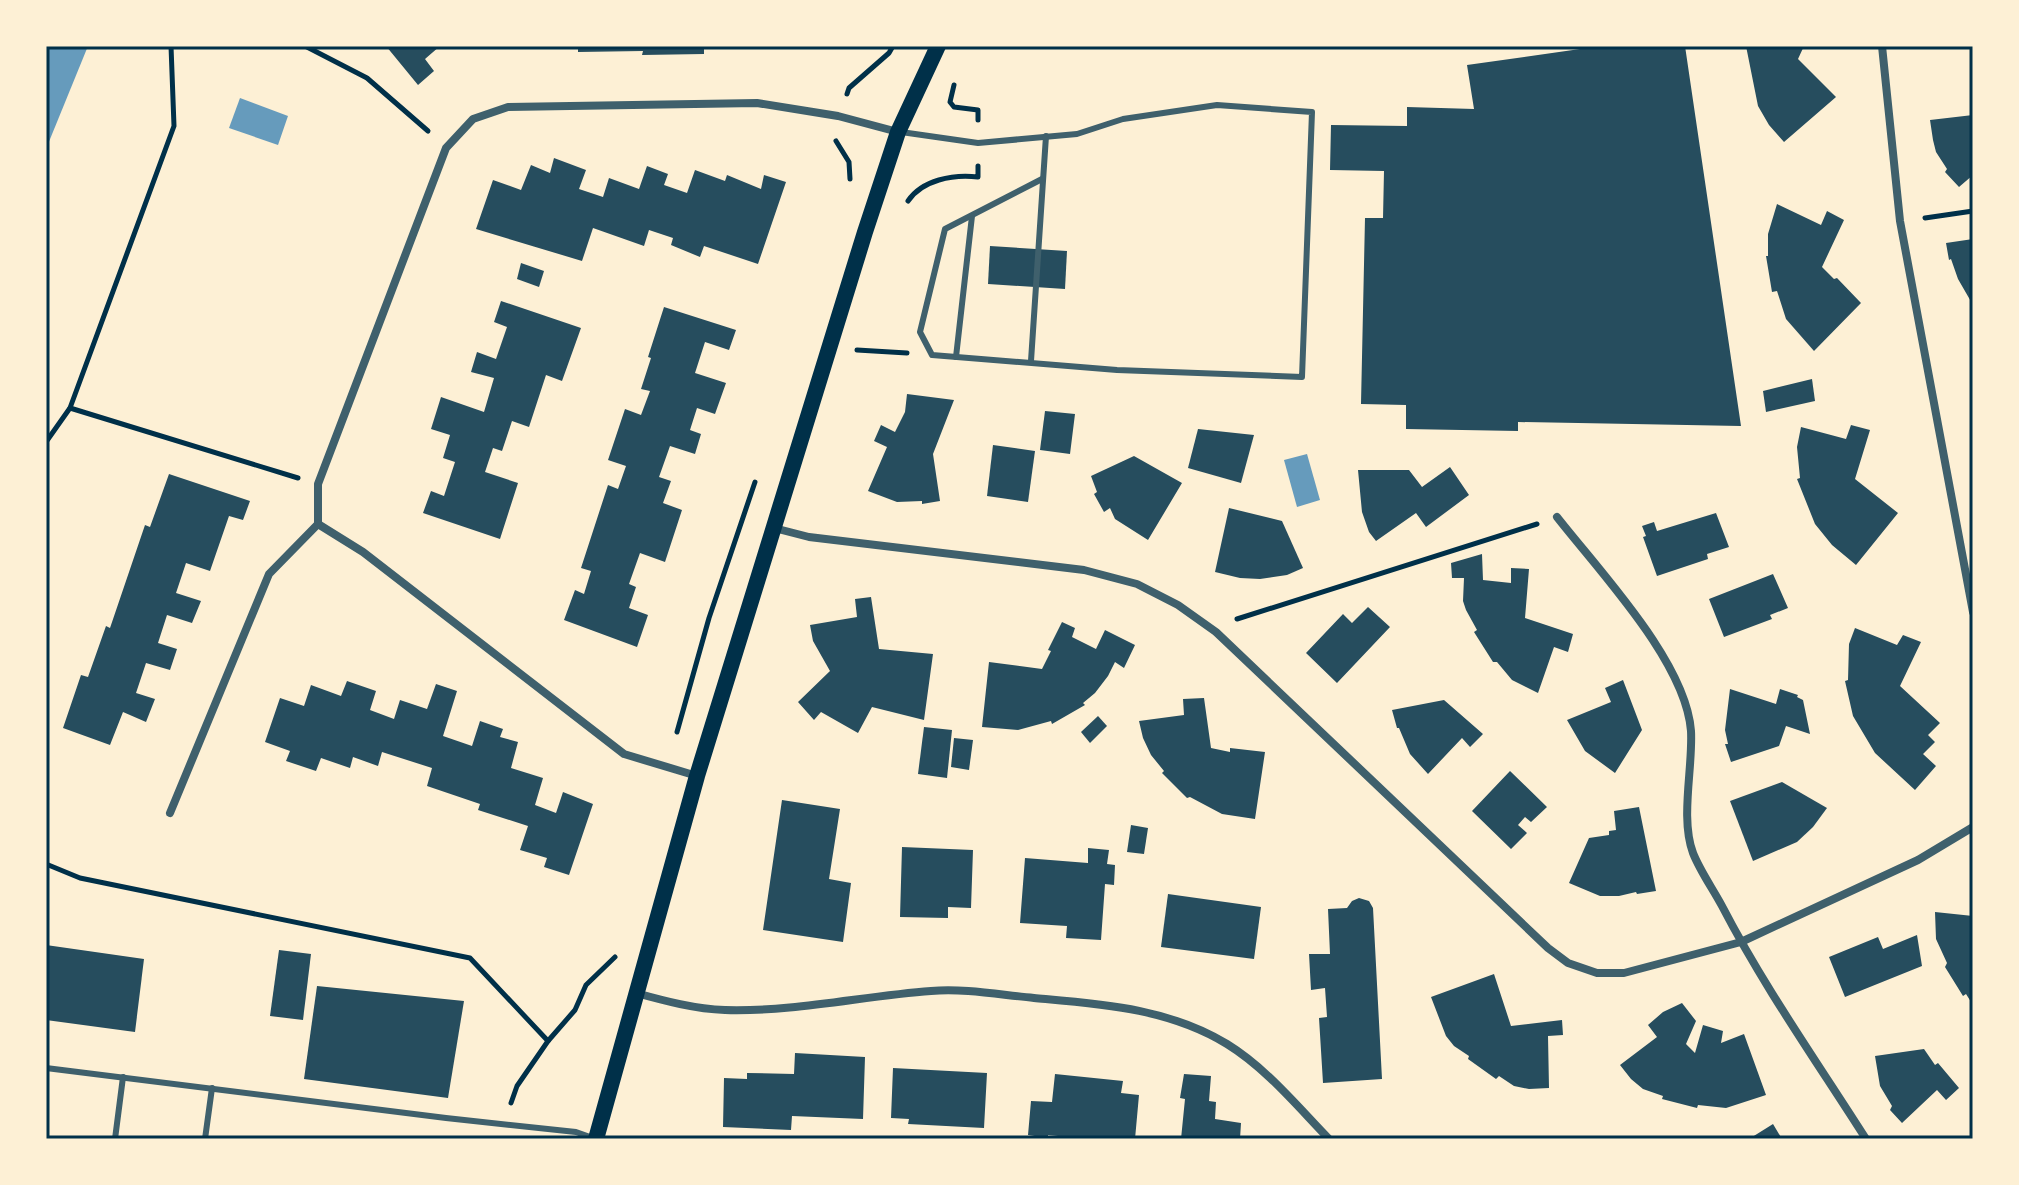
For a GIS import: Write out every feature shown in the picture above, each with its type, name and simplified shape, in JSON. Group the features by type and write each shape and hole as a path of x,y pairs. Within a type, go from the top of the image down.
{"main road":[{"path":"596,1139 697,776 829,348 898,132 938,46"}],"street":[{"path":"1882,46 1900,221 1973,612"},
{"path":"170,813 269,574 318,524 318,484 446,148 473,119 508,107 757,103 838,116 898,132"},
{"path":"1557,517 1659,648 1675,677 1691,730 1689,817 1692,851 1741,942 1866,1139"},
{"path":"318,524 363,552 624,754 697,776"},
{"path":"773,528 809,537 1084,570 1137,584 1178,605 1216,632 1568,963 1597,973 1624,973 1741,942 1918,860 1973,827"},
{"path":"635,993 723,1010 770,1008 935,990 1099,1003 1146,1010 1193,1027 1228,1045 1268,1076 1329,1139"}],"lane":[{"path":"898,132 978,143 1077,134 1123,119 1217,105 1312,112 1302,377 1117,370 932,355 920,332 945,229 1042,179"},
{"path":"1031,361 1046,136"},
{"path":"956,357 972,216"},
{"path":"46,1068 576,1132 596,1139"},
{"path":"115,1139 123,1077"},
{"path":"205,1139 212,1088"}],"path":[{"path":"46,442 70,408 174,126 171,46"},
{"path":"305,46 367,78 446,148"},
{"path":"848,187 851,174 849,162 833,137 838,116 849,88 893,46"},
{"path":"1900,221 1973,211"},
{"path":"829,348 932,355"},
{"path":"70,408 318,484"},
{"path":"668,765 709,618 757,475"},
{"path":"1216,632 1236,619 1557,517"},
{"path":"46,864 80,878 470,958 548,1041"},
{"path":"505,1124 517,1086 548,1041 575,1010 586,985 619,953"}],"water":[{"path":"46,46 88,46 46,149"},
{"path":"240,98 288,116 278,145 229,128"},
{"path":"1307,454 1320,500 1297,507 1284,460"}],"building":[{"path":"386,46 440,46 425,59 434,71 418,85"},
{"path":"578,46 704,46 704,54 578,52"},
{"path":"1601,46 1685,46 1741,426 1518,422 1518,431 1406,429 1406,405 1361,404 1365,218 1383,218 1384,171 1330,170 1331,125 1407,126 1407,107 1474,109 1467,65"},
{"path":"1746,46 1804,46 1798,59 1836,97 1784,142 1758,106"},
{"path":"1973,115 1973,175 1959,187 1945,172 1947,169 1936,152 1930,120"},
{"path":"554,158 586,170 579,189 603,197 609,178 639,189 647,166 668,174 664,185 687,193 695,170 725,181 727,175 761,189 764,175 786,182 758,264 704,246 700,257 671,245 673,238 649,230 644,246 593,228 582,261 476,229 493,180 521,190 531,165 550,173"},
{"path":"1777,204 1821,225 1827,211 1844,220 1822,267 1861,303 1814,351 1786,319 1777,291 1772,292 1766,256 1768,234"},
{"path":"1973,239 1973,305 1949,260 1946,243"},
{"path":"990,246 1067,251 1065,289 988,284"},
{"path":"521,263 544,271 539,287 517,279"},
{"path":"501,301 581,328 562,381 546,375 529,427 512,421 502,451 493,448 485,472 518,483 500,539 423,513 431,491 444,496 455,462 443,458 450,435 431,429 441,397 484,412 494,378 471,372 477,352 496,359 507,327 494,322"},
{"path":"664,307 736,330 729,350 705,342 695,373 726,383 715,414 697,408 690,430 701,434 695,454 670,446 659,477 671,481 663,503 682,510 665,562 640,553 629,584 636,587 629,608 648,615 637,647 564,620 575,590 584,594 591,571 581,568 608,485 618,489 626,466 608,460 625,409 641,415 650,391 641,389"},
{"path":"1812,379 1815,401 1766,412 1763,391"},
{"path":"907,394 954,400 933,454 940,501 922,504 922,501 897,502 868,491 887,447 874,441 881,425 895,432 905,412"},
{"path":"1045,411 1075,414 1070,454 1040,450"},
{"path":"1851,425 1870,430 1855,479 1898,513 1856,565 1832,545 1815,524 1797,479 1800,478 1797,447 1801,427 1846,439"},
{"path":"1198,429 1254,435 1241,483 1188,468"},
{"path":"993,445 1035,451 1028,502 987,496"},
{"path":"1134,456 1182,483 1148,540 1115,519 1110,508 1104,512 1094,494 1097,492 1091,476"},
{"path":"1450,467 1469,495 1426,527 1416,513 1376,541 1362,512 1358,470 1409,470 1422,487"},
{"path":"169,474 250,501 243,520 229,516 210,571 186,563 176,593 201,601 192,623 167,615 158,643 177,649 170,670 146,663 136,693 155,699 146,722 123,712 110,745 63,728 81,675 88,677 106,626 110,628 145,525 150,527"},
{"path":"1229,508 1282,521 1303,568 1287,575 1260,579 1215,572"},
{"path":"1716,513 1729,547 1707,554 1708,559 1657,576 1642,526 1654,522 1657,531"},
{"path":"1482,554 1483,580 1511,583 1511,568 1529,569 1525,618 1573,634 1568,652 1554,647 1538,693 1512,680 1497,662 1493,662 1474,632 1477,630 1466,610 1463,601 1464,578 1452,578 1451,563"},
{"path":"1773,574 1788,608 1770,615 1772,619 1724,637 1709,599"},
{"path":"871,597 879,649 933,654 924,720 872,707 858,733 821,712 814,720 798,702 830,671 813,641 810,625 857,617 855,599"},
{"path":"1368,607 1390,627 1337,683 1306,653 1343,614 1352,623"},
{"path":"1062,622 1075,628 1072,637 1096,649 1105,630 1135,645 1124,668 1115,662 1095,693 1083,703 1085,705 1052,724 1051,721 1018,730 982,727 989,662 1042,669"},
{"path":"1855,628 1897,645 1903,635 1921,642 1900,686 1940,723 1928,735 1935,742 1923,754 1936,766 1915,790 1875,753 1853,716 1845,681 1848,680 1849,644"},
{"path":"1623,680 1642,730 1615,773 1585,751 1567,720 1611,702 1605,688"},
{"path":"347,681 376,691 370,710 394,719 400,700 427,709 436,684 457,691 443,736 472,746 480,721 503,729 500,737 518,742 511,768 543,778 535,805 556,813 563,792 593,804 569,875 544,867 547,858 520,850 528,826 478,810 480,804 427,786 432,768 382,752 378,766 353,757 350,768 321,758 316,771 286,761 290,751 265,742 280,698 304,706 311,685 341,696"},
{"path":"1730,689 1776,704 1780,689 1798,695 1803,700 1810,734 1786,726 1779,746 1731,762 1725,744 1728,744 1725,730"},
{"path":"1204,698 1211,748 1230,752 1230,748 1265,752 1255,819 1222,814 1187,798 1162,773 1164,771 1143,738 1139,721 1184,715 1183,699"},
{"path":"1444,700 1483,734 1470,747 1462,738 1428,774 1410,754 1392,710"},
{"path":"1098,716 1107,726 1090,743 1081,732"},
{"path":"924,727 952,730 947,778 918,774"},
{"path":"954,738 973,740 969,770 951,767"},
{"path":"1510,771 1547,807 1531,822 1525,817 1518,825 1527,833 1511,849 1472,811"},
{"path":"1782,782 1827,808 1797,842 1753,861 1730,801"},
{"path":"782,800 840,809 829,879 851,883 843,942 763,930"},
{"path":"1639,807 1656,891 1600,896 1569,883 1589,838 1609,835 1609,831 1616,830 1614,811"},
{"path":"1131,825 1148,828 1144,854 1127,852"},
{"path":"902,847 973,850 971,908 948,907 948,918 900,917"},
{"path":"1088,848 1109,850 1107,864 1115,865 1114,885 1105,884 1101,940 1066,938 1067,926 1020,923 1025,858 1088,863"},
{"path":"1168,894 1261,907 1254,959 1161,947"},
{"path":"1359,898 1369,901 1373,908 1382,1079 1323,1083 1319,1018 1327,1017 1325,988 1311,990 1309,954 1330,954 1328,909 1347,908"},
{"path":"1935,912 1973,916 1973,1005 1966,994 1963,996 1945,967 1947,963 1936,939"},
{"path":"1917,935 1922,966 1845,997 1829,957 1878,937 1883,949"},
{"path":"46,945 144,959 135,1032 46,1020"},
{"path":"279,950 311,954 303,1020 270,1016"},
{"path":"1494,974 1511,1026 1562,1020 1563,1035 1548,1036 1549,1088 1529,1089 1514,1086 1499,1076 1496,1079 1468,1059 1469,1056 1446,1036 1431,997"},
{"path":"317,986 464,1001 448,1098 304,1079"},
{"path":"1682,1003 1696,1021 1686,1044 1695,1053 1703,1025 1723,1031 1721,1043 1744,1034 1766,1095 1726,1108 1698,1105 1697,1108 1662,1099 1663,1096 1643,1089 1631,1079 1620,1065 1657,1037 1648,1025 1663,1012"},
{"path":"1924,1049 1935,1065 1938,1063 1959,1088 1946,1100 1937,1090 1902,1123 1890,1110 1892,1106 1880,1086 1875,1056"},
{"path":"795,1053 865,1057 863,1119 792,1116 791,1130 723,1127 724,1078 747,1079 747,1073 794,1074"},
{"path":"893,1068 987,1073 984,1128 908,1124 909,1119 891,1118"},
{"path":"1055,1074 1123,1081 1121,1093 1139,1095 1135,1139 1028,1135 1031,1101 1052,1102"},
{"path":"1184,1074 1211,1076 1209,1101 1216,1102 1215,1119 1241,1123 1240,1139 1181,1139 1185,1099 1180,1098"},
{"path":"1773,1124 1782,1139 1749,1139"}]}
